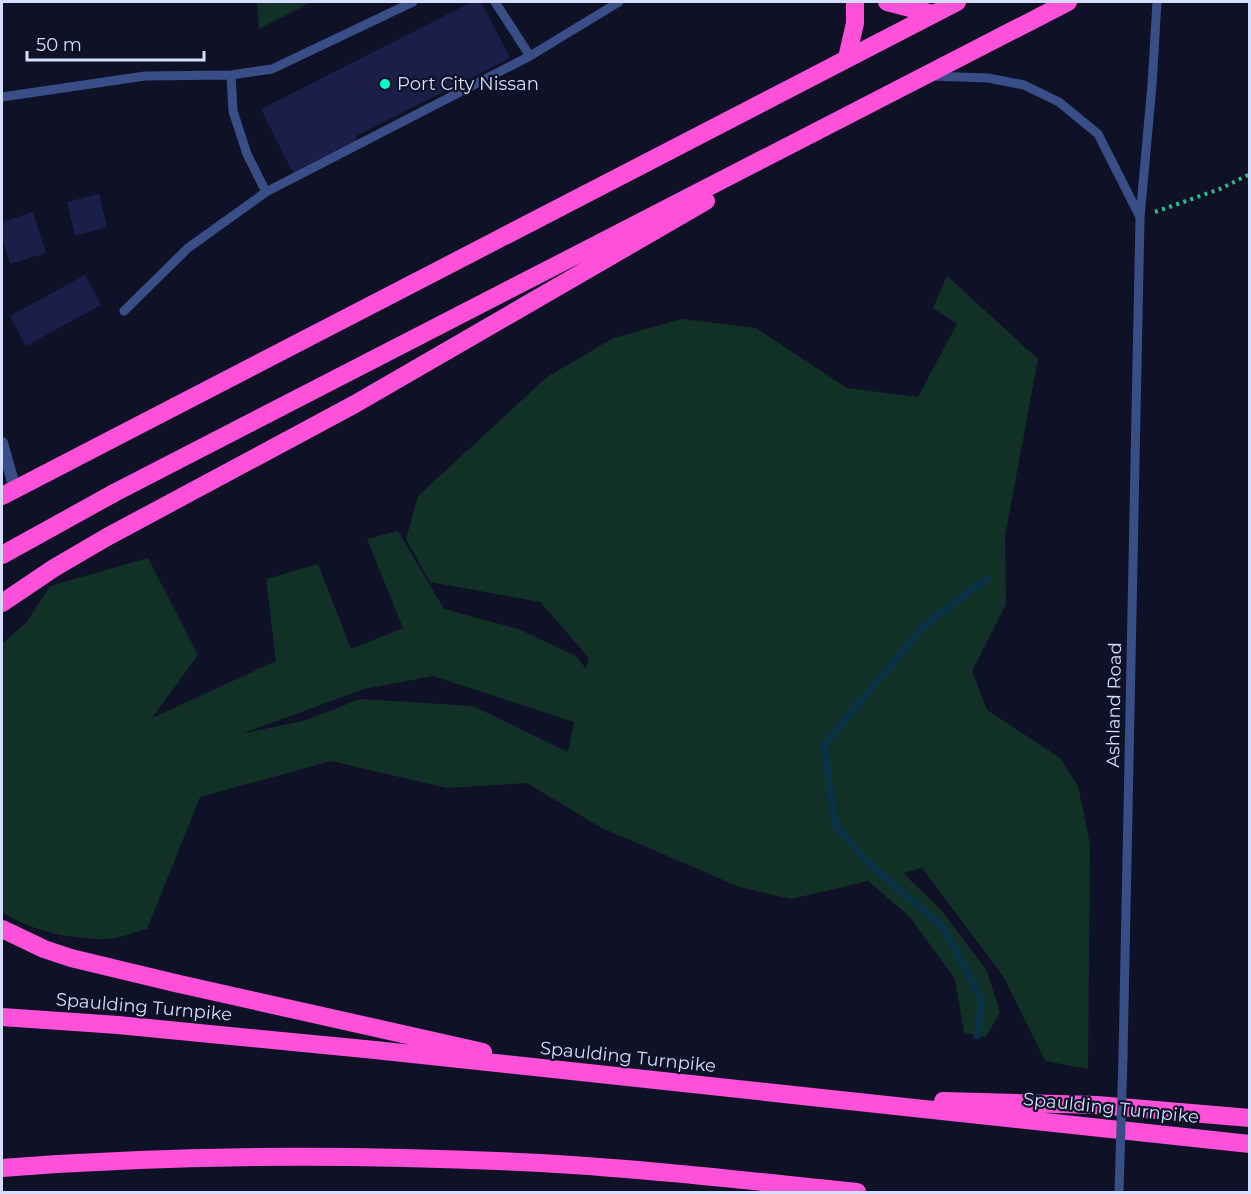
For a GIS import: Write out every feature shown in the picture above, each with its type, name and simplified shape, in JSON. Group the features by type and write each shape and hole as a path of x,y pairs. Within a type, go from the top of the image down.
{"highway":[{"path":"847,58 855,22 855,2"},
{"path":"887,2 933,14"},
{"path":"8,492 957,2"},
{"path":"2,555 127,487 1068,2"},
{"path":"2,603 54,568 107,537 355,404 922,76"},
{"path":"2,929 44,949 71,958 570,1072"},
{"name":"Spaulding Turnpike","path":"2,1017 206,1033 1250,1144"},
{"path":"798,1096 1097,1105 1250,1118"},
{"path":"2,1168 193,1159 456,1160 629,1170 857,1192"}],"street":[{"path":"2,443 8,492"}],"lane":[{"path":"2,97 145,76 231,75 272,69 413,2"},
{"path":"495,2 530,56"},
{"path":"124,311 188,248 266,192 530,56 619,2"},
{"name":"Ashland Road","path":"1119,1192 1140,217 1157,2"},
{"path":"231,75 233,111 247,154 266,192"},
{"path":"922,76 988,78 1024,85 1059,102 1098,134 1140,217"}],"path":[{"path":"1140,217 1220,189 1250,174"}],"green space":[{"path":"257,2 311,2 259,29"},
{"path":"947,276 1038,359 1005,536 1006,604 972,671 987,710 1060,758 1078,786 1090,845 1088,1069 1045,1061 1005,979 922,868 903,873 942,911 987,971 1000,1012 986,1037 964,1033 955,979 910,917 868,881 791,899 740,887 602,828 527,783 447,788 331,761 200,797 147,929 110,939 92,939 51,933 13,919 2,912 2,644 26,623 50,586 148,558 198,655 152,718 276,661 266,579 318,564 351,649 403,628 367,539 398,531 444,609 518,629 576,656 586,669 589,658 540,602 430,582 406,539 418,496 547,377 614,338 681,319 756,328 847,388 918,397 957,324 933,308","holes":["433,676 574,722 568,752 473,706 360,699 307,720 241,734 364,689"]}],"building":[{"name":"Port City Nissan","path":"472,2 481,2 510,58 356,136 357,140 293,173 261,109"},
{"path":"99,194 107,227 75,236 67,202"},
{"path":"33,212 46,253 10,264 2,236 2,222"},
{"path":"85,275 101,305 26,346 10,316"}],"waterway":[{"path":"977,1036 982,1001 943,927 867,862 835,824 824,745 924,626 988,578"}],"place":[{"name":"Port City Nissan","path":"385,84"}]}
